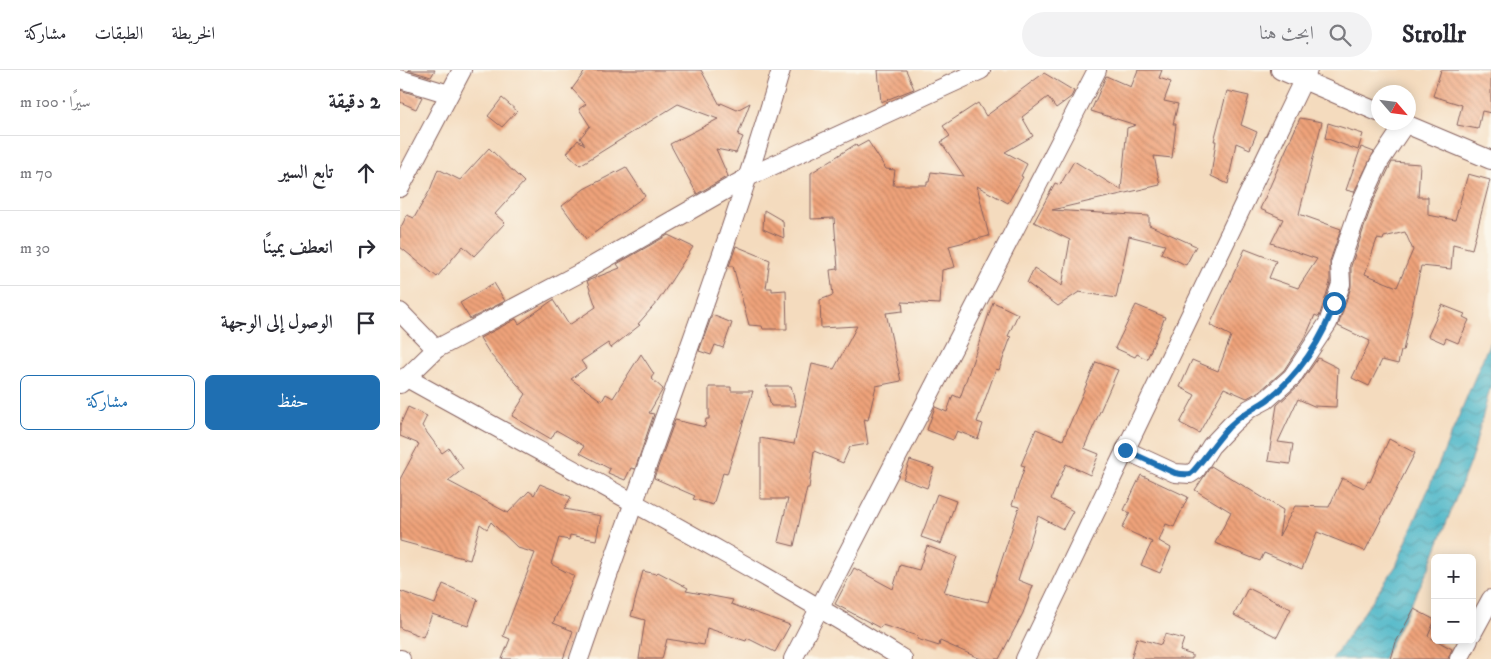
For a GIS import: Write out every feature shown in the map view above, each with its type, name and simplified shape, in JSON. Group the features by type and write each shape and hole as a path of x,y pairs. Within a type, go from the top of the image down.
{"street":[{"path":"400,188 462,70"},
{"path":"579,659 632,503 750,176 781,70"},
{"path":"903,659 820,607 632,503 403,381 436,349 580,273 750,176 981,70"},
{"path":"793,659 1097,70"},
{"path":"1280,70 1306,74 1371,108"},
{"path":"1025,659 1306,74"},
{"path":"400,78 449,94"},
{"path":"1416,128 1491,160"},
{"path":"1125,450 1175,473 1190,474 1196,470 1211,446 1232,424 1249,409 1266,400 1292,377 1328,323 1341,284 1340,264 1362,200 1380,161 1399,130"},
{"path":"400,312 436,349"},
{"path":"1476,627 1491,599"},
{"path":"1459,659 1467,644"}],"water":[{"path":"1491,339 1491,384 1473,454 1434,554 1431,554 1429,568 1383,659 1332,659 1396,566"}],"building":[{"path":"408,70 435,70 431,77"},
{"path":"586,70 701,70 720,105 721,103 737,110 750,103 738,135 743,137 736,153 716,149 728,176 697,194 670,144 718,119 678,104 580,165 567,153 578,140 585,145 580,138 590,126 579,109 586,104 572,89"},
{"path":"878,70 906,70 914,89 881,102"},
{"path":"1138,70 1162,70 1159,78 1171,82 1164,101 1178,104 1173,124 1176,124 1172,158 1154,156 1160,185 1052,210 1149,216 1149,225 1196,246 1186,265 1161,253 1165,245 1129,236 1116,298 1079,292 1058,306 1027,283 1034,268 1062,286 1070,240 1034,222 1055,183 1060,185 1074,161 1121,190 1127,128 1136,125 1091,111 1106,76 1131,87"},
{"path":"1441,70 1491,70 1491,113 1482,111 1478,129 1457,125 1462,105 1433,96"},
{"path":"1044,73 1074,91 1071,97 1056,108 1048,97 1022,117 1033,136 1005,152 1027,164 1021,176 1023,177 1008,203 977,186 989,236 949,246 955,267 942,270 940,304 902,302 903,311 886,313 901,381 876,386 868,420 864,419 868,444 850,447 843,463 814,451 809,488 807,488 794,546 778,542 788,499 760,499 760,438 794,444 812,364 834,369 857,326 821,328 820,300 833,295 830,270 838,269 834,218 811,219 811,173 856,144 857,147 868,141 886,169 895,170 893,185 927,185 931,172 964,176 941,142 950,136 943,126 978,103 986,116"},
{"path":"400,90 422,97 416,109 400,102"},
{"path":"1227,91 1249,96 1241,125 1257,132 1250,149 1236,143 1228,184 1211,176 1216,141 1214,141"},
{"path":"502,98 517,111 502,127 488,116"},
{"path":"1300,118 1322,122 1299,214 1341,229 1330,261 1330,283 1319,317 1315,315 1306,336 1284,370 1260,391 1247,398 1224,388 1199,433 1180,423 1195,395 1180,387 1192,360 1218,371 1231,336 1210,325 1245,249 1276,261 1269,278 1298,288 1317,259 1271,243 1283,219 1260,209"},
{"path":"1328,123 1363,134 1358,150 1325,138"},
{"path":"1361,147 1374,152 1354,192 1346,190"},
{"path":"489,148 524,182 495,214 505,223 474,256 463,246 437,277 400,247 400,229 407,215 414,218 430,190 438,169 460,180"},
{"path":"1392,162 1420,164 1418,197 1428,197 1428,215 1455,220 1468,174 1490,180 1472,249 1453,244 1451,269 1421,266 1403,351 1401,351 1398,364 1382,360 1369,386 1352,378 1370,341 1338,326 1351,287 1351,266 1372,204","holes":["1405,232 1413,250 1397,287 1365,274 1377,239 1383,240 1384,237"]},
{"path":"626,167 645,196 586,239 562,206 584,189"},
{"path":"764,210 783,221 784,238 763,229"},
{"path":"668,235 693,247 658,301 638,324 640,325 611,348 608,343 581,361 586,368 571,379 602,401 606,394 613,398 641,354 654,374 651,378 663,389 649,413 654,414 635,469 631,468 625,480 608,473 610,469 580,453 584,446 556,430 551,439 512,416 526,394 490,354 480,338 516,319 519,324 553,300 569,325 596,307 587,281 620,268 617,264"},
{"path":"736,246 770,260 766,288 772,288 772,291 786,290 787,329 763,329 762,326 749,325 733,266 729,266"},
{"path":"494,283 505,301 470,319 460,303"},
{"path":"993,302 1018,314 1008,336 1011,337 999,370 996,369 977,422 983,424 978,439 957,431 953,440 927,430 935,407 947,412 953,395 960,398"},
{"path":"1136,305 1165,317 1147,359 1137,354 1135,357 1115,348"},
{"path":"1442,305 1465,314 1463,317 1469,320 1458,343 1446,338 1444,343 1428,336"},
{"path":"712,315 732,323 723,348 715,345 711,355 699,351"},
{"path":"1318,358 1338,368 1336,407 1314,406 1298,399 1278,442 1293,444 1290,464 1268,461 1277,405 1299,385"},
{"path":"1096,362 1118,370 1084,448 1099,454 1090,475 1066,464 1051,499 1073,511 1063,529 1038,516 1018,580 1033,586 1023,613 999,659 981,659 940,641 939,646 917,639 918,636 882,625 880,628 835,604 854,568 893,589 900,565 919,570 927,546 957,557 944,592 988,602 1019,507 1012,505 1025,466 1021,465 1036,429 1063,440"},
{"path":"766,386 791,386 796,406 771,406"},
{"path":"709,387 731,387 731,391 753,391 727,474 723,473 713,505 693,499 695,496 654,478 675,420 705,427 706,419 709,419"},
{"path":"408,407 427,416 422,426 442,453 449,448 463,469 448,481 508,513 529,491 534,495 540,484 571,497 564,509 601,516 596,540 570,535 569,540 559,538 551,564 574,576 553,623 573,631 563,659 502,659 510,639 503,636 535,553 518,548 491,522 487,529 480,524 470,560 400,541 400,479 419,444 400,436 400,425"},
{"path":"1389,439 1415,453 1365,551 1317,532 1302,569 1264,553 1260,561 1215,543 1231,512 1195,490 1211,466 1283,510 1279,536 1295,506 1329,507 1342,478 1364,488 1368,481 1370,482"},
{"path":"910,460 934,468 927,488 903,479"},
{"path":"1141,475 1188,497 1174,527 1166,524 1159,541 1171,548 1160,573 1141,565 1152,542 1122,528 1130,513 1124,510"},
{"path":"937,494 956,501 941,544 921,537"},
{"path":"643,571 656,574 658,572 688,588 686,591 733,600 731,604 790,625 775,652 747,638 746,641 707,628 704,645 667,639 662,659 639,659 645,620 631,616"},
{"path":"443,584 478,599 468,626 432,614 423,637 400,628 400,591 435,604"},
{"path":"1248,588 1291,609 1277,637 1234,615"},
{"path":"1414,609 1431,618 1431,629 1428,636 1431,638 1431,644 1443,644 1452,649 1448,659 1391,659 1396,642"},
{"path":"1165,634 1184,639 1180,651 1192,655 1192,659 1131,659 1137,638 1161,645"}],"route":[{"path":"1125,450 1175,473 1184,475 1196,470 1211,446 1232,424 1249,409 1266,400 1292,377 1328,323 1334,303"}]}
